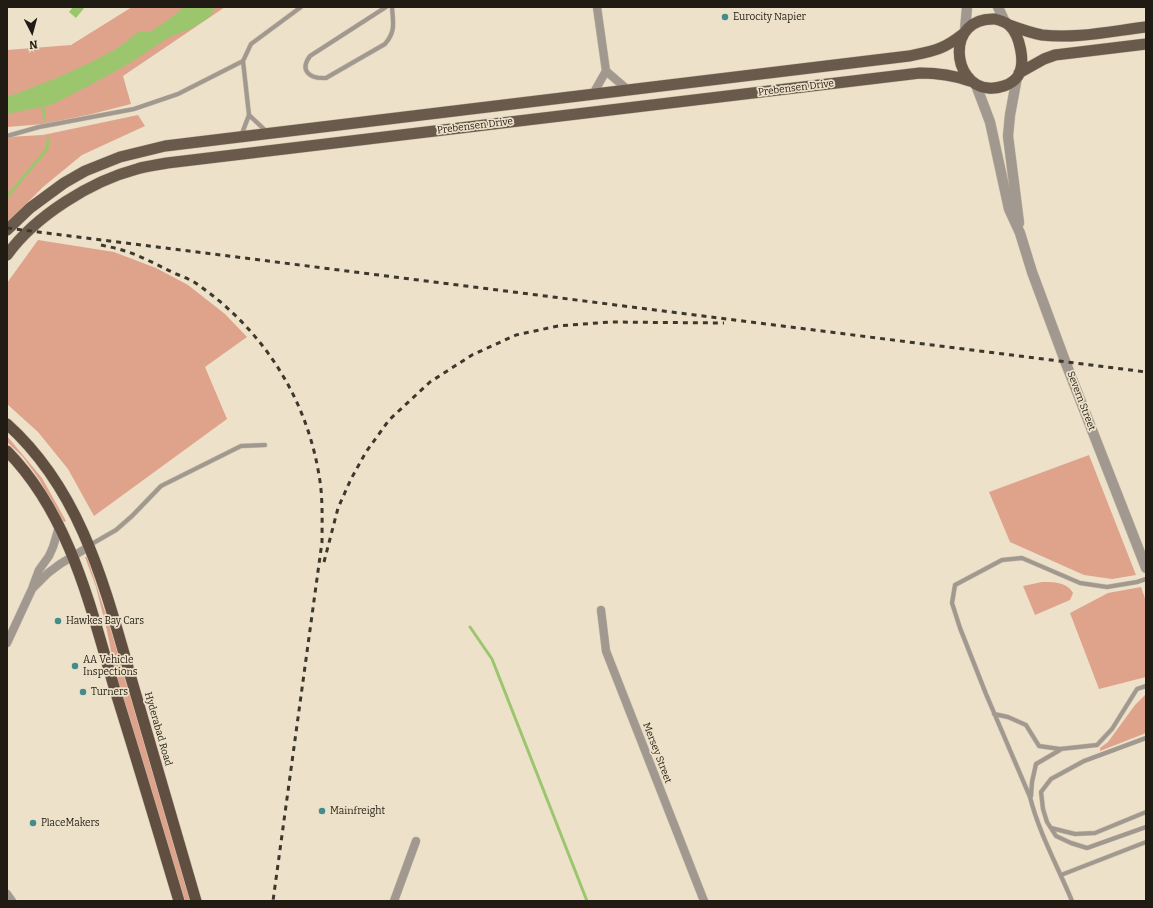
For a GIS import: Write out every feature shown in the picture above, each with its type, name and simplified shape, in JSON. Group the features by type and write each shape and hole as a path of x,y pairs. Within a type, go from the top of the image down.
{"highway":[{"name":"Hyderabad Road","path":"7,424 17,433 47,468 63,493 90,546 110,606 196,901"},
{"path":"7,450 30,476 59,527 73,556 92,608 106,660 179,901"}],"main road":[{"path":"1146,27 1057,36 1040,35 1024,31 995,19 984,20 974,23 964,32 960,48 963,68 973,83 988,88 999,87 1012,82 1018,75 1044,59 1055,55 1146,44"},
{"path":"1007,24 1016,35 1021,47 1022,60 1018,75"},
{"name":"Prebensen Drive","path":"7,230 30,208 64,183 103,163 138,152 165,146 909,56 941,49 964,32"},
{"name":"Prebensen Drive","path":"7,255 45,215 69,200 112,177 137,169 167,163 920,73 939,73 955,76 973,83"}],"street":[{"path":"593,94 606,70 597,7"},
{"path":"964,32 967,7"},
{"path":"998,7 1007,24"},
{"path":"606,70 628,90"},
{"name":"Severn Street","path":"1018,75 1010,115 1008,136 1020,233"},
{"name":"Severn Street","path":"973,83 990,122 1009,209 1020,233 1032,272 1065,361 1146,568"},
{"path":"7,643 39,570 49,556 59,527"},
{"path":"32,588 48,573 90,546"},
{"name":"Mersey Street","path":"601,610 606,651 704,901"},
{"path":"394,901 416,841"},
{"path":"7,894 12,901"}],"lane":[{"path":"240,137 249,115 243,61 251,44 301,7"},
{"path":"386,7 310,56 306,62 306,72 318,79 326,78 385,44 391,37 394,28 392,7"},
{"path":"7,136 40,127 134,109 178,94 243,61"},
{"path":"249,115 268,134"},
{"path":"90,546 116,530 161,486 241,446 265,445"},
{"path":"1072,901 1033,811 1030,797 994,714 960,628 952,603 955,585 1002,560 1022,558 1080,583 1107,587 1146,579"},
{"path":"994,714 1008,717 1026,725 1039,746 1060,749 1097,745 1112,729 1137,689 1146,686"},
{"path":"1146,738 1084,761 1051,779 1041,792 1042,809 1047,822 1056,836 1071,843 1087,848 1146,827"},
{"path":"1033,811 1030,795 1036,764 1060,749"},
{"path":"1051,828 1075,834 1094,833 1146,812"},
{"path":"1061,875 1146,842"}],"shaded area":[{"path":"73,7 85,7 76,18 69,12"},
{"path":"132,7 225,7 123,76 131,104 44,124 7,127 7,50 71,45"},
{"path":"184,7 215,7 210,17 191,29 169,37 130,63 92,84 51,105 7,114 7,97 88,64 117,48 138,32 150,32"},
{"path":"138,115 145,126 82,155 43,187 7,223 7,137 43,135"},
{"path":"38,240 114,252 156,268 188,285 225,314 247,337 205,367 227,419 94,516 68,469 38,432 7,404 7,283"},
{"path":"7,436 42,478 66,521 64,522 39,479 23,457 7,442"},
{"path":"1089,455 1136,575 1112,579 1084,575 1010,542 989,492"},
{"path":"85,557 87,557 110,627 190,901 185,901 115,671 96,587"},
{"path":"1042,582 1064,585 1073,593 1070,600 1035,615 1023,586"},
{"path":"1141,587 1146,601 1146,677 1099,689 1070,613 1108,593"},
{"path":"1146,694 1146,733 1100,751 1100,748 1108,742 1135,705"}],"waterway":[{"path":"42,103 45,119"},
{"path":"7,197 47,149 48,139"},
{"path":"470,627 492,659 587,901"}],"railway":[{"path":"7,228 1146,372"},
{"path":"101,245 119,249 135,255 194,282 218,300 240,320 260,342 277,366 291,391 313,446 321,492 322,542 273,901"},
{"path":"324,562 338,508 351,479 366,452 389,420 430,382 472,355 516,335 558,326 610,322 724,323"}],"place":[{"name":"Eurocity Napier","path":"725,17"},
{"name":"Hawkes Bay Cars","path":"58,621"},
{"name":"AA Vehicle Inspections","path":"75,666"},
{"name":"Turners","path":"83,692"},
{"name":"Mainfreight","path":"322,811"},
{"name":"PlaceMakers","path":"33,823"}]}
